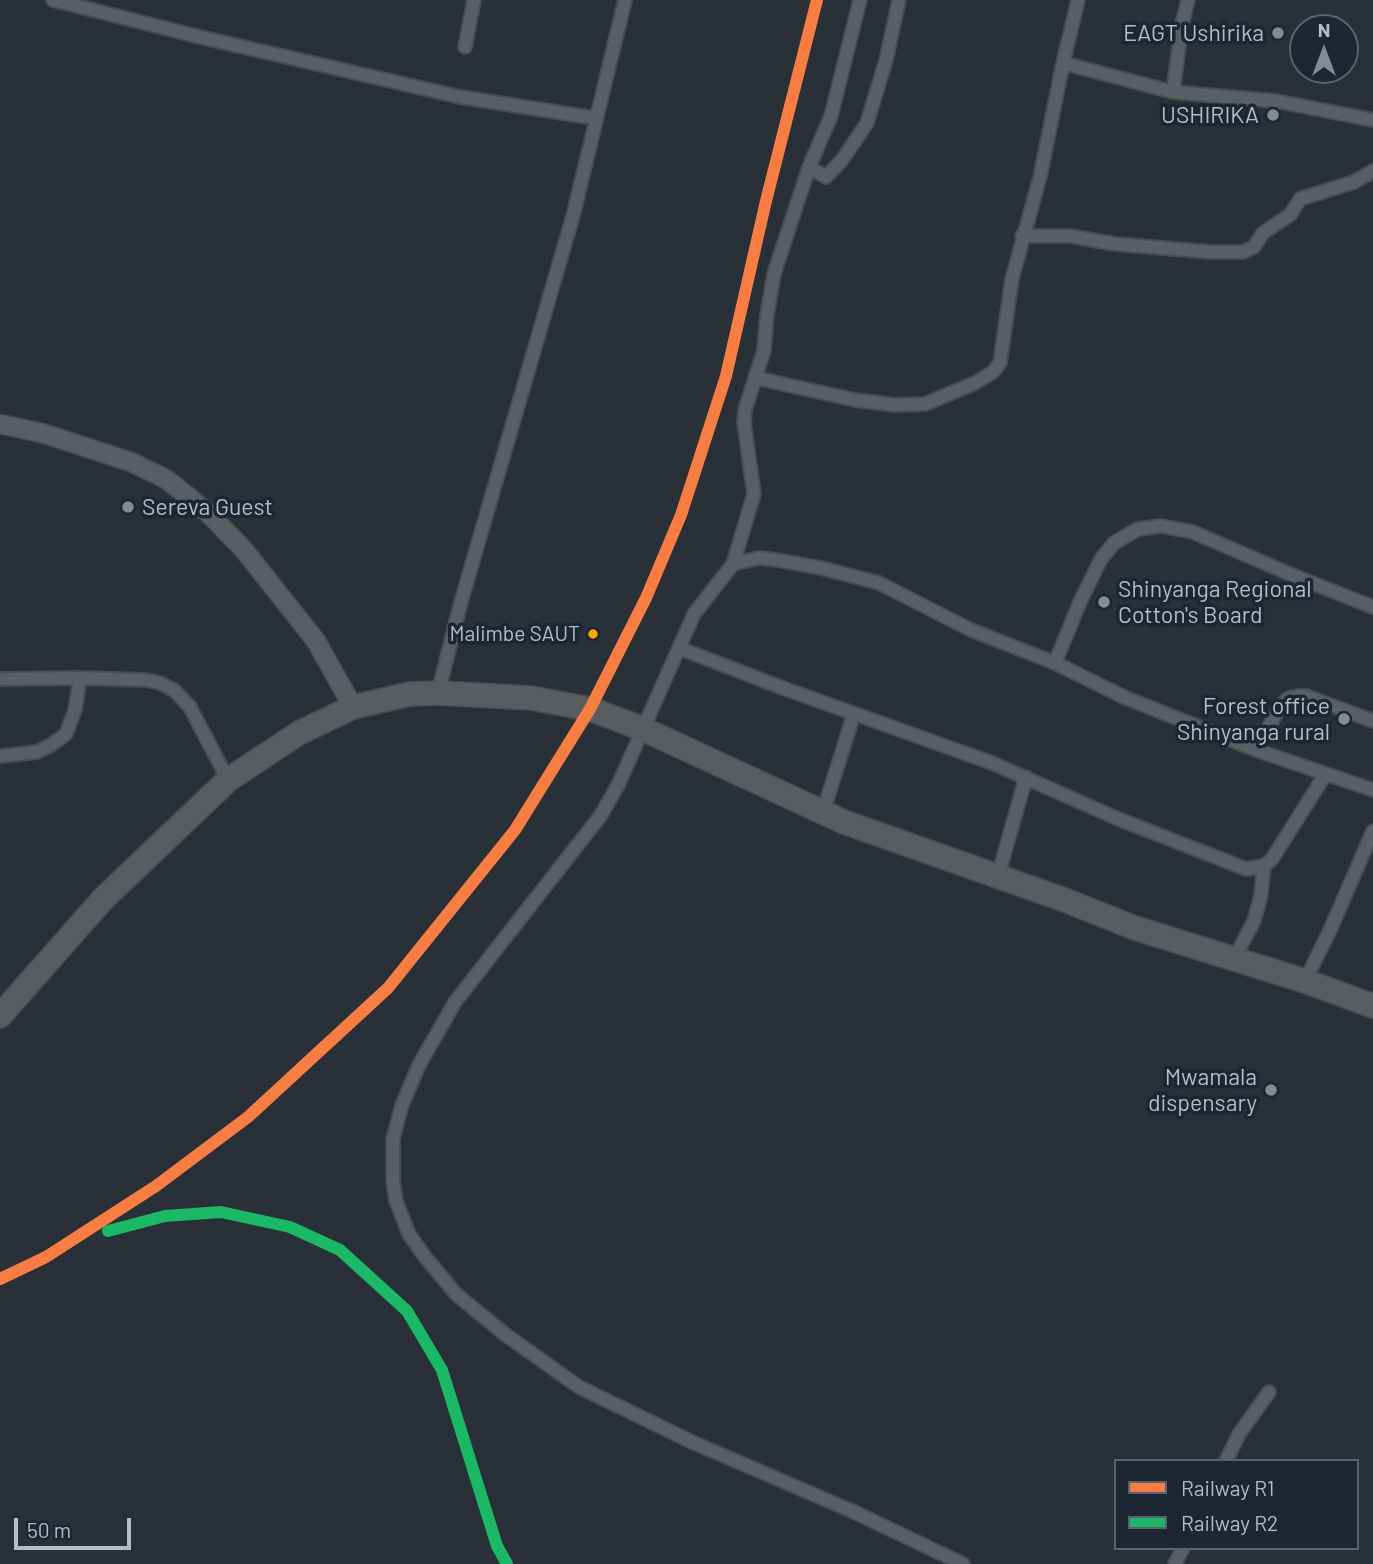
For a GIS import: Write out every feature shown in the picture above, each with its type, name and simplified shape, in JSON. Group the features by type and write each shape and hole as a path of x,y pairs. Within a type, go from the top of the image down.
{"highway":[{"path":"0,1016 103,899 228,780 299,733 353,707 410,694 438,693 495,694 562,702 590,709 643,729 823,813 1135,928 1305,981 1373,1006"}],"street":[{"path":"53,0 460,97 595,118"},
{"path":"465,47 474,0"},
{"path":"438,693 461,602 573,216 625,0"},
{"path":"860,0 831,116 809,167 774,274 764,350 745,410 744,422 754,494 733,564 694,614 619,783 601,815 455,1002 419,1065 402,1105 393,1139 393,1181 403,1221 425,1257 457,1295 506,1335 579,1387 692,1442 854,1512 963,1564"},
{"path":"809,167 826,177 842,160 867,122 887,60 899,0"},
{"path":"756,378 855,400 895,405 925,404 975,383 993,372 1000,363 1012,279 1040,177 1078,0"},
{"path":"1173,92 1188,0"},
{"path":"1063,63 1173,92 1276,101 1373,120"},
{"path":"1022,236 1070,236 1115,244 1243,252 1254,247 1263,233 1292,214 1300,199 1354,182 1373,171"},
{"path":"0,424 42,433 131,462 166,480 190,498 244,550 316,641 353,707"},
{"path":"1055,663 1101,559 1114,543 1138,529 1161,526 1192,532 1373,607"},
{"path":"733,564 759,558 777,560 879,583 971,630 1055,663 1126,698 1256,750 1373,790"},
{"path":"678,648 992,763 1089,807 1246,869 1264,866 1272,859 1325,775"},
{"path":"0,756 37,752 51,746 66,734 75,710 80,678"},
{"path":"0,679 80,678 160,682 174,690 190,707 228,780"},
{"path":"1256,750 1280,705 1289,698 1306,696 1373,722"},
{"path":"823,813 854,714"},
{"path":"998,876 1026,777"},
{"path":"1305,981 1373,831"},
{"path":"1234,959 1254,922 1261,895 1264,866"},
{"path":"1227,1459 1239,1434 1269,1392"}],"rail line":[{"name":"R1","path":"0,1279 46,1257 156,1186 248,1117 388,988 515,830 590,709 646,598 681,515 726,376 766,201 817,0"},
{"name":"R2","path":"108,1231 165,1216 221,1212 290,1227 340,1250 407,1311 442,1370 497,1546 507,1564"}],"place":[{"name":"EAGT Ushirika","path":"1278,33"},
{"name":"USHIRIKA","path":"1273,115"},
{"name":"Sereva Guest","path":"128,507"},
{"name":"Shinyanga Regional Cotton's Board","path":"1104,602"},
{"name":"Malimbe SAUT","path":"593,634"},
{"name":"Forest office Shinyanga rural","path":"1344,719"},
{"name":"Mwamala dispensary","path":"1271,1090"}]}
